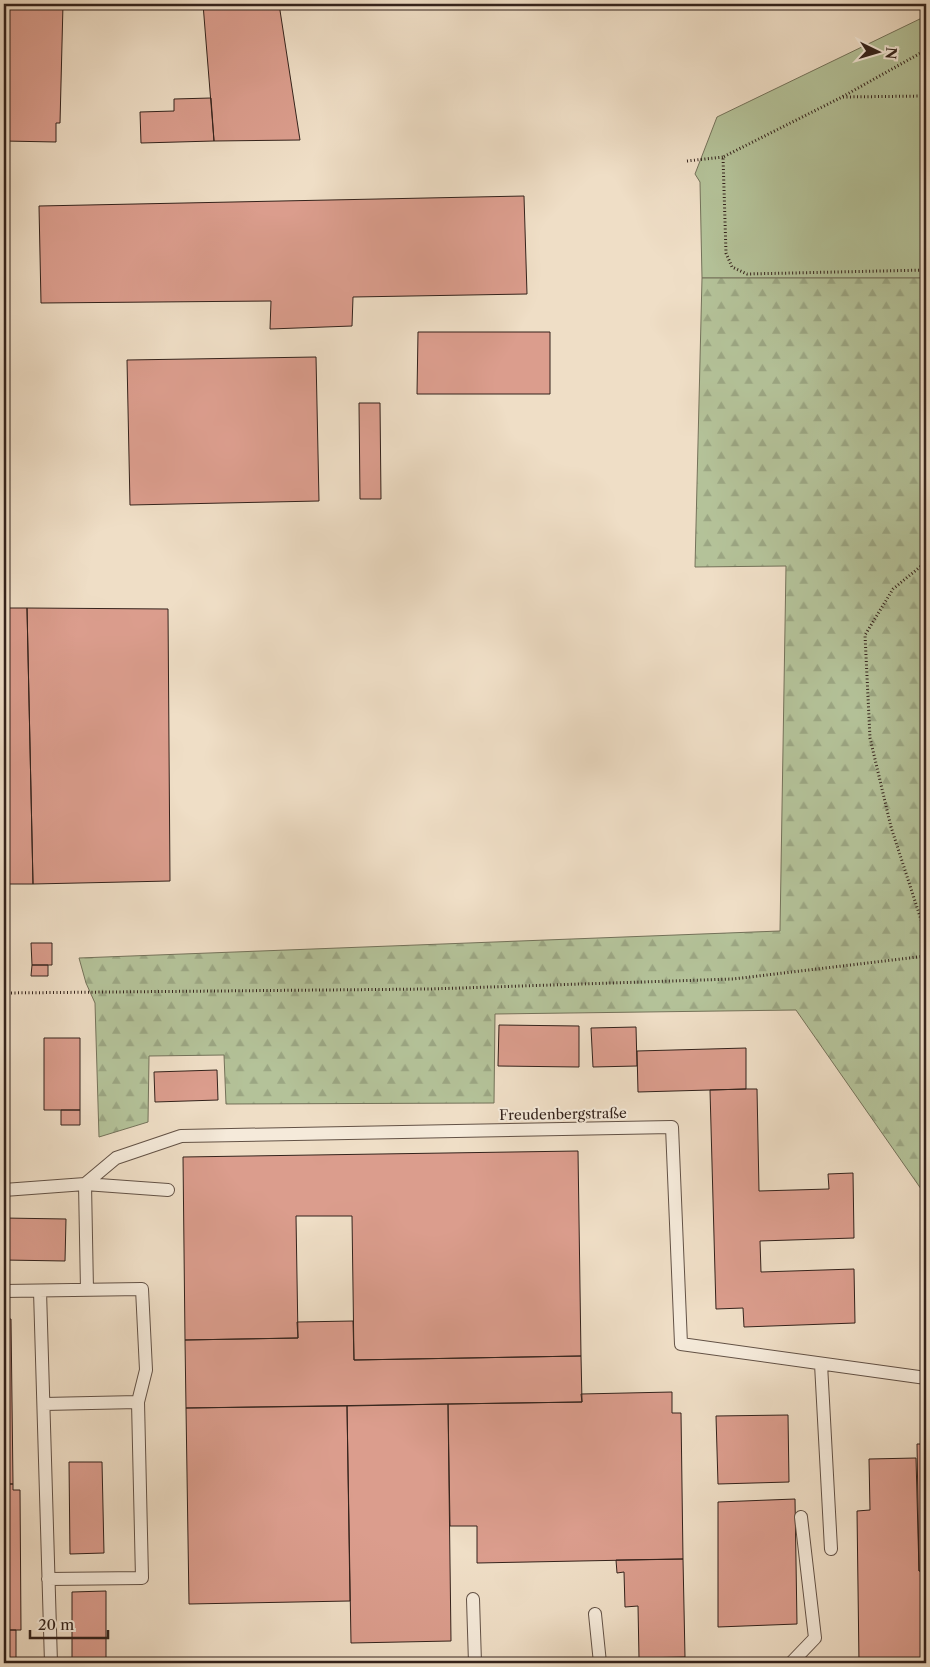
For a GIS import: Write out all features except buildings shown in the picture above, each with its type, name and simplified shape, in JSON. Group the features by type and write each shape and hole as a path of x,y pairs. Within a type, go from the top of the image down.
{"lane":[{"name":"Freudenbergstraße","path":"85,1184 116,1158 181,1136 672,1127 681,1344 926,1378"},
{"path":"4,1190 85,1184 168,1190"},
{"path":"85,1184 87,1290"},
{"path":"4,1291 142,1289 146,1370 138,1402 142,1578 48,1578"},
{"path":"40,1291 51,1663"},
{"path":"821,1364 830,1549"},
{"path":"44,1404 138,1402"},
{"path":"790,1663 814,1638 801,1517"},
{"path":"473,1599 475,1663"},
{"path":"595,1614 600,1663"}],"path":[{"path":"687,161 723,157 842,96 926,50"},
{"path":"842,96 926,96"},
{"path":"723,157 726,253 732,267 747,274 926,270"},
{"path":"926,562 893,589 865,635 870,738 891,827 926,935"},
{"path":"4,993 430,989 732,979 926,956"}],"green space":[{"path":"926,16 926,278 702,278 700,182 695,174 717,117"},
{"path":"702,278 926,278 926,1196 796,1010 495,1014 494,1103 226,1104 224,1055 149,1056 148,1122 99,1137 95,1003 86,983 79,958 780,931 786,566 695,567"}]}
